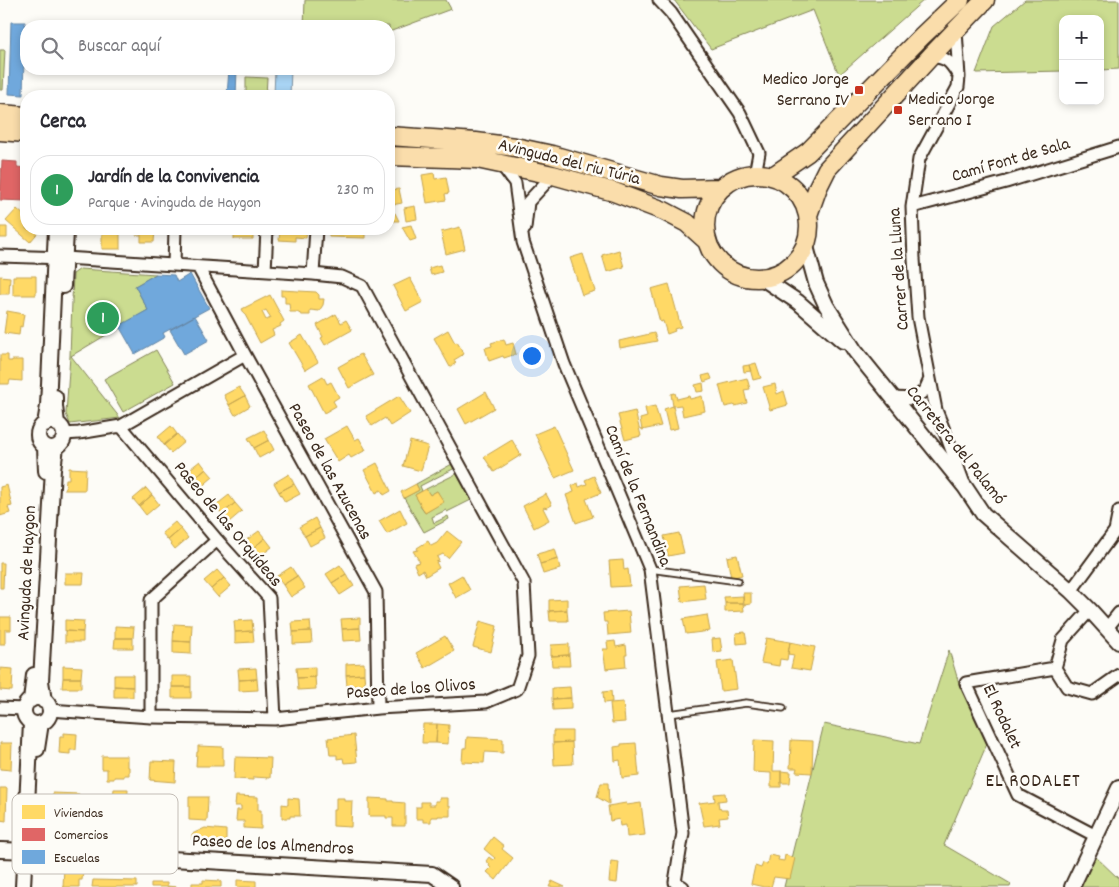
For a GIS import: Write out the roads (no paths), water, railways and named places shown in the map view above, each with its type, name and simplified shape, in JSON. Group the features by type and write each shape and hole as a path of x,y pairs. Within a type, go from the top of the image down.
{"main road":[{"path":"773,176 808,152 960,0"},
{"path":"808,215 818,187 827,170 985,0"},
{"path":"0,114 20,116"},
{"path":"0,131 20,133"},
{"name":"Avinguda del riu Túria","path":"395,136 476,142 515,147 552,155 661,186 682,189 719,188"},
{"name":"Avinguda del riu Túria","path":"395,156 477,159 553,175 614,192 664,211 687,223 707,241"},
{"path":"755,174 773,176 795,191 803,203 808,215 809,234 796,260 787,269 762,278 745,278 718,261 707,241 705,226 708,213 712,200 719,188 734,178 755,174"}],"street":[{"path":"659,0 671,14 740,113 759,153 755,174"},
{"path":"956,30 959,77"},
{"path":"931,56 944,58 952,64 959,77"},
{"name":"Carrer de la Lluna","path":"959,77 958,87 918,159 912,207 918,317 936,410 965,487"},
{"name":"Camí Font de Sala","path":"912,207 1006,182 1119,148"},
{"path":"501,164 515,183 523,242"},
{"path":"523,242 528,202 553,175"},
{"path":"57,235 60,258"},
{"path":"65,235 60,258 55,406 55,427 63,440 60,444 51,447 41,443 38,437 39,430 55,427 79,433 121,426 245,355"},
{"path":"174,265 175,235"},
{"path":"265,271 267,235"},
{"path":"313,274 316,235"},
{"name":"Camí de la Fernandina","path":"523,242 564,364 650,569 684,833 675,882 683,887"},
{"name":"Carretera del Palamó","path":"805,243 816,284 822,298 855,351 965,487 983,514 1090,610 1119,642"},
{"name":"Paseo de los Olivos","path":"0,256 313,274 342,277 362,286 524,582 528,656 517,689 486,702 378,708 275,720 151,717 37,705 0,708"},
{"name":"Paseo de las Azucenas","path":"198,267 376,592 378,708"},
{"name":"Carretera del Palamó","path":"762,278 798,302 855,351"},
{"path":"893,398 914,399 925,390 930,379"},
{"name":"Paseo de las Orquídeas","path":"121,426 268,598 275,720"},
{"name":"Avinguda de Haygon","path":"37,705 34,681 45,488 51,447"},
{"path":"1070,592 1115,531 1119,511"},
{"path":"151,717 152,600 217,540"},
{"path":"1090,610 1064,640 1056,668 1068,687 1092,694 1119,675"},
{"path":"1107,628 1119,613"},
{"name":"El Rodalet","path":"1056,668 966,684 1018,795 1096,836"},
{"path":"37,705 48,716 46,721 36,723 26,719 24,713 37,705"},
{"path":"34,794 38,746 36,723"},
{"path":"1072,887 1119,788"},
{"name":"Paseo de los Almendros","path":"178,860 432,874 451,887"},
{"path":"23,887 25,874"},
{"path":"31,874 32,887"}],"lane":[{"path":"650,569 738,580"},
{"path":"669,714 746,703 783,708"}],"water":[{"path":"275,75 291,75 290,90 274,90"}],"place":[{"name":"Medico Jorge Serrano IV","path":"859,90"},
{"name":"Medico Jorge Serrano I","path":"898,110"},
{"name":"Jardín de la Convivencia","path":"103,318"}],"district":[{"name":"EL RODALET","path":"1033,782"}]}
